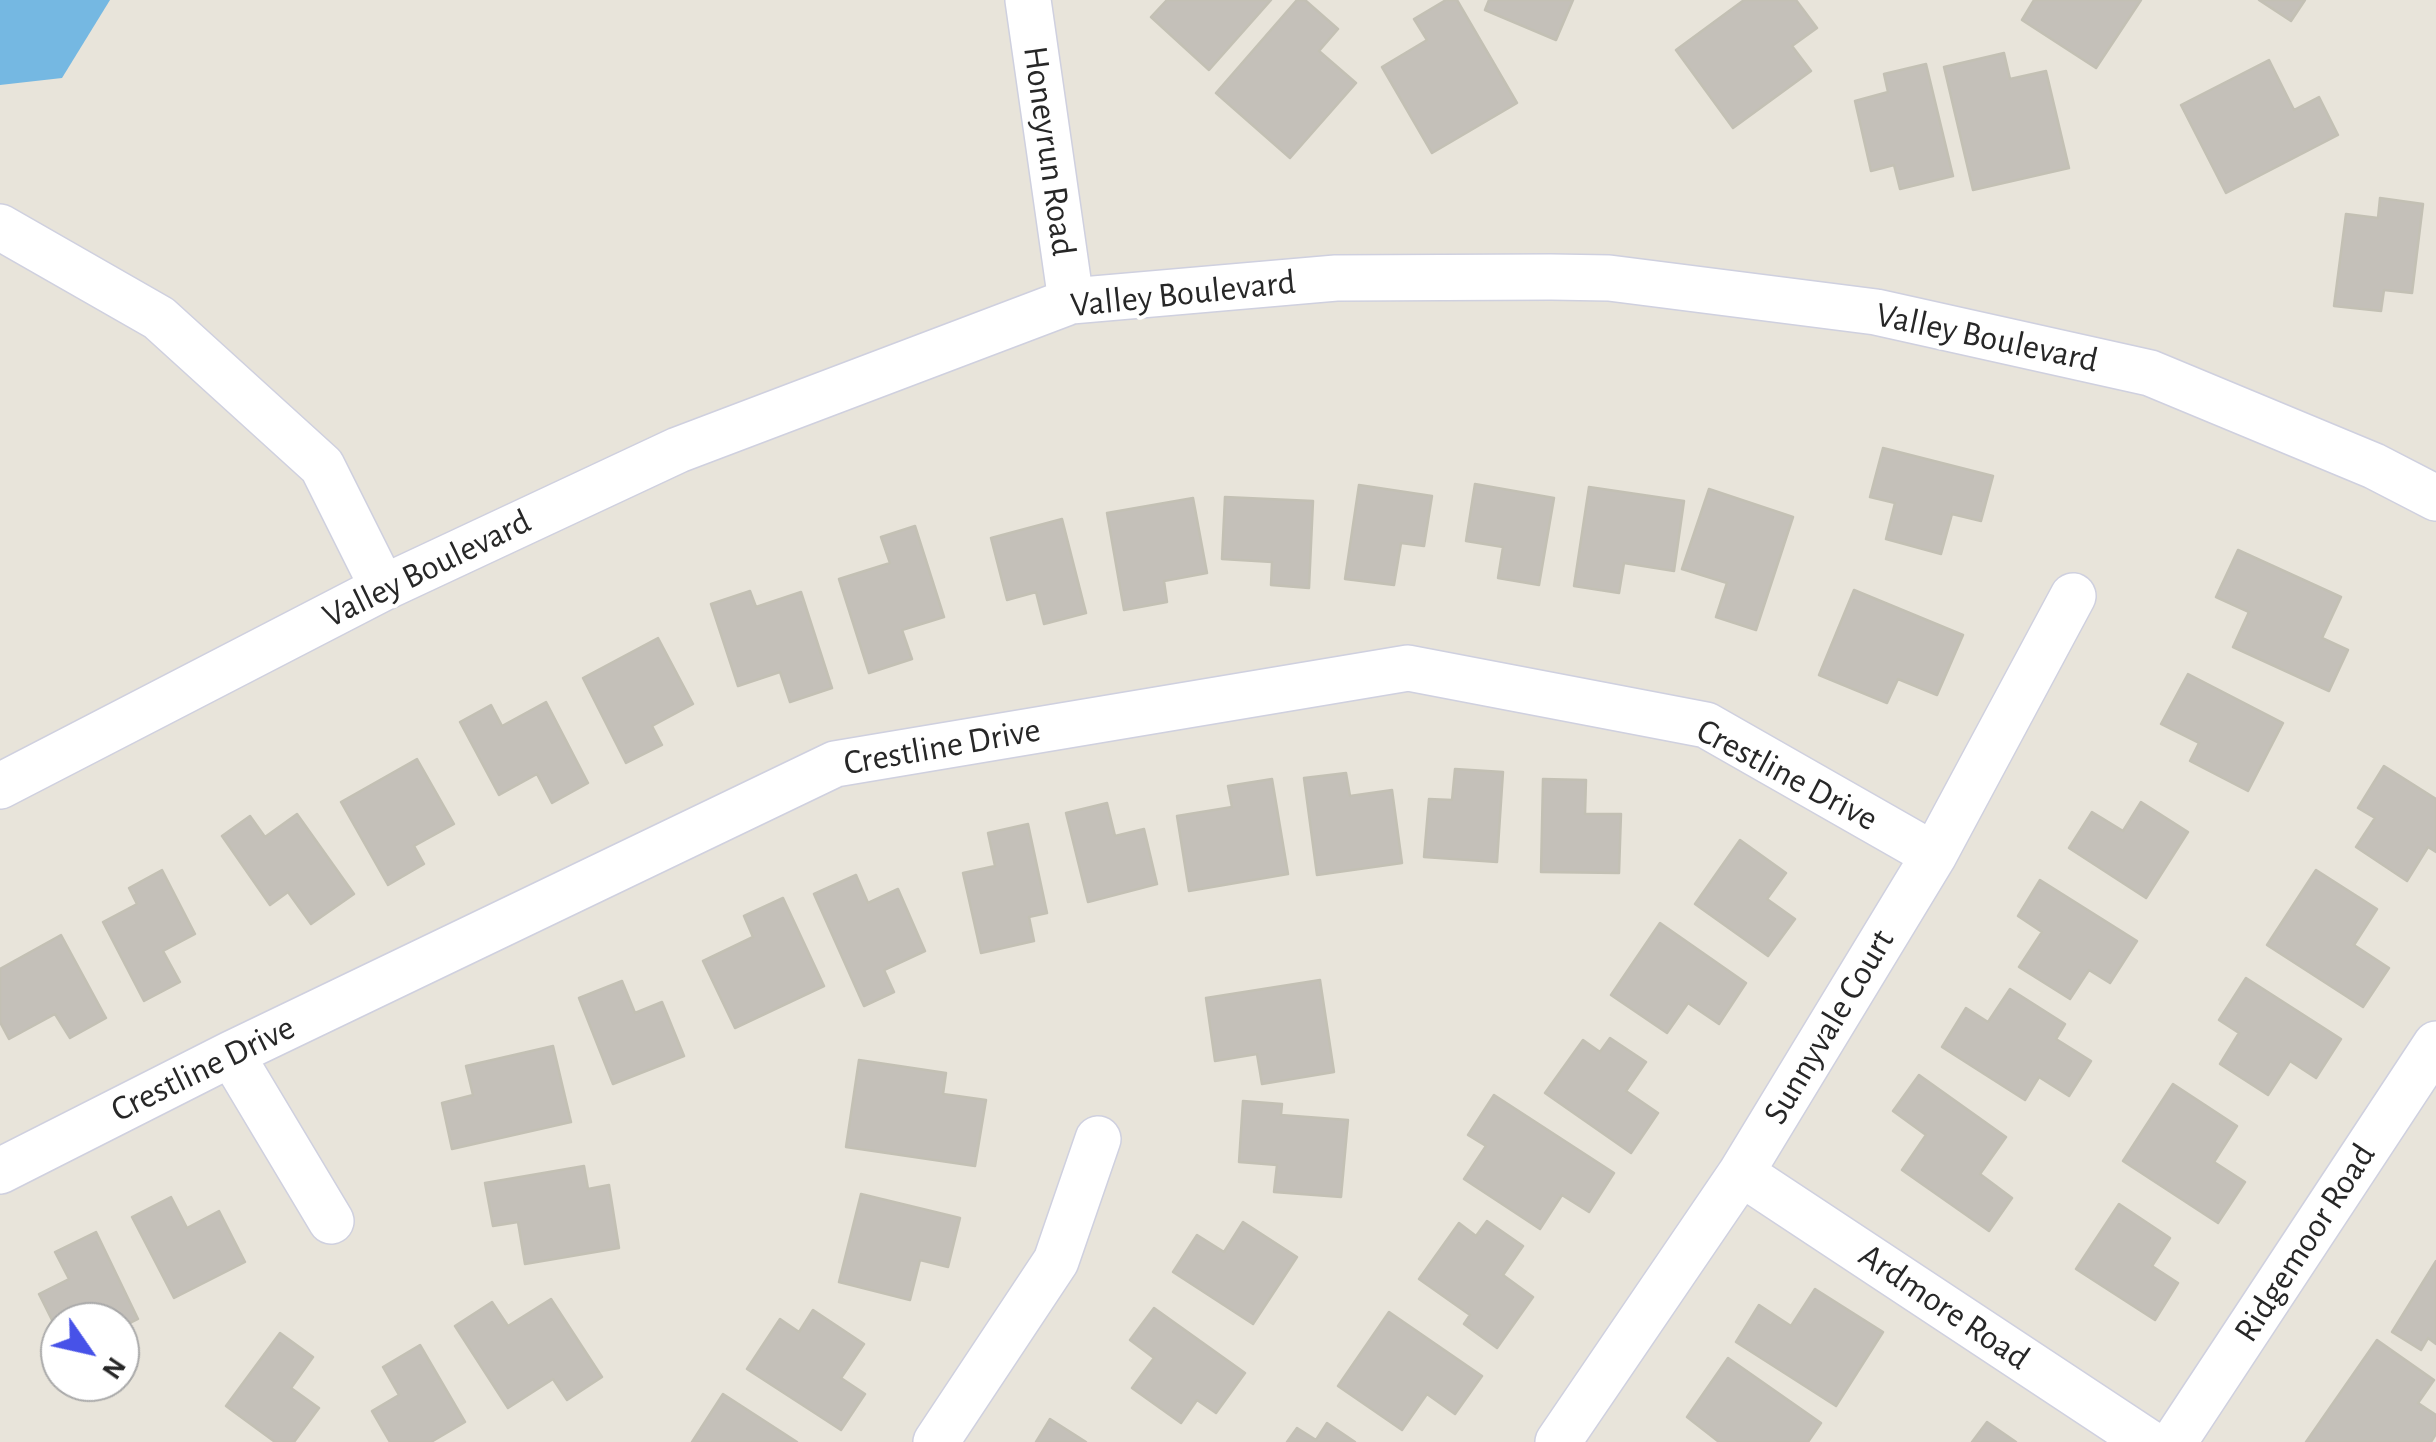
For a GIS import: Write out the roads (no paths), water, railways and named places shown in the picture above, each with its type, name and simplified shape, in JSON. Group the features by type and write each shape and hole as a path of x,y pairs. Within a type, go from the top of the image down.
{"street":[{"name":"Honeyrun Road","path":"1028,0 1071,301"},
{"path":"0,227 159,318 322,466 384,588"},
{"name":"Valley Boulevard","path":"0,786 384,588 678,450 1071,301 1336,278 1609,278 1876,312 2150,373 2374,466 2436,498"},
{"name":"Sunnyvale Court","path":"1558,1442 1742,1173 1934,855 2073,596"},
{"name":"Crestline Drive","path":"0,1171 232,1054 835,764 1408,668 1706,725 1934,855"},
{"name":"Ridgemoor Road","path":"2174,1442 2436,1044"},
{"path":"232,1054 330,1222"},
{"path":"936,1442 1056,1261 1098,1139"},
{"name":"Ardmore Road","path":"1742,1173 2148,1442"}],"water":[{"path":"0,0 110,0 62,78 0,85"}]}
